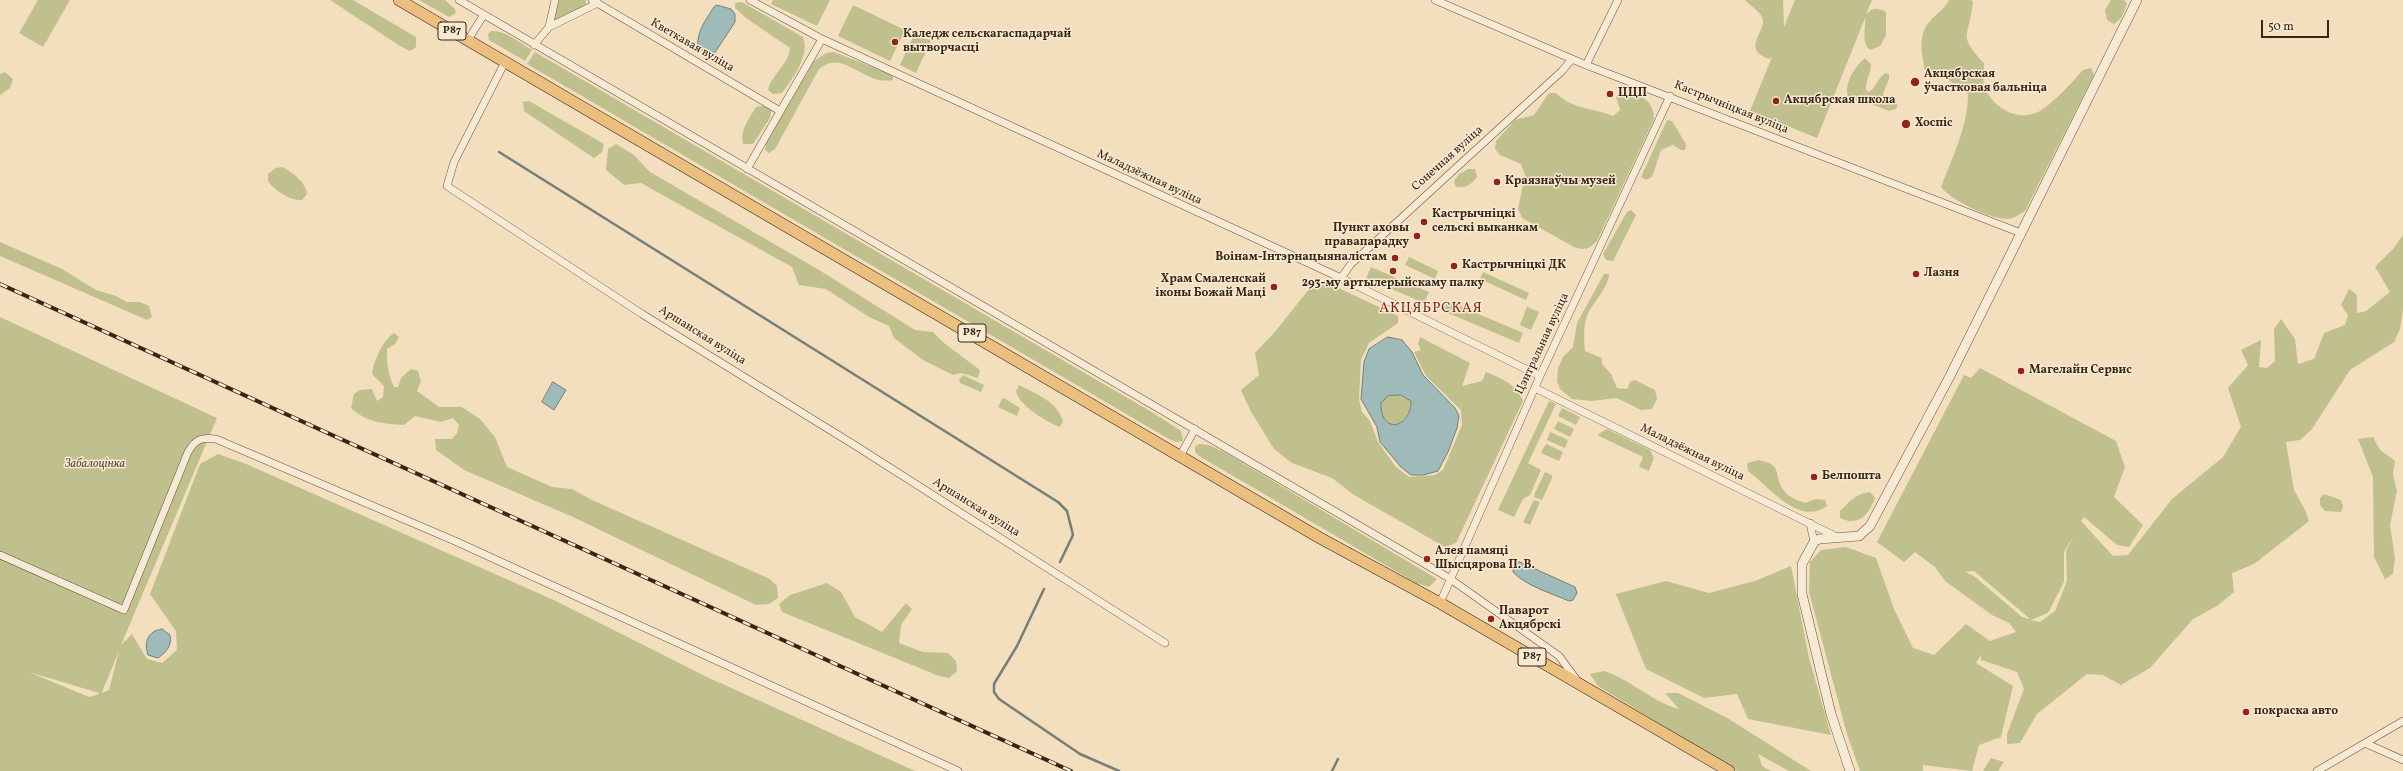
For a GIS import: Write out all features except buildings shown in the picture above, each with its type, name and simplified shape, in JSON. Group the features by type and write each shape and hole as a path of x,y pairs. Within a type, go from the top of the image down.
{"main road":[{"name":"Р87","path":"399,0 1320,538 1440,603 1729,771"}],"street":[{"path":"459,0 534,46 1449,578 1559,656 1578,683"},
{"path":"549,27 555,0"},
{"name":"Маладзёжная вуліца","path":"750,0 822,38 1341,278 1540,376"},
{"name":"Кастрычніцкая вуліца","path":"1435,0 1586,65 1670,96 2020,233"},
{"path":"1586,65 1618,0"},
{"path":"1850,771 1832,714 1802,594 1802,564 1814,542 1826,537 1839,538 1859,536 1870,526 1950,376 2137,0"},
{"path":"534,46 549,27 595,2"},
{"name":"Кветкавая вуліца","path":"595,2 780,111"},
{"path":"468,40 483,16"},
{"path":"747,169 822,38"},
{"name":"Сонечная вуліца","path":"1341,278 1351,264 1562,71 1572,59"},
{"name":"Аршанская вуліца","path":"505,62 454,162 447,186 642,314 856,446 1165,643"},
{"name":"Цэнтральная вуліца","path":"1440,603 1449,578 1540,376 1670,96"},
{"name":"Маладзёжная вуліца","path":"1535,388 1839,538"},
{"path":"1180,456 1195,429"},
{"path":"0,556 124,610 195,441 201,437 216,439 455,541 958,771"},
{"path":"1810,523 1814,542"},
{"path":"2317,771 2367,744 2403,721"},
{"path":"2367,744 2403,760"}],"green space":[{"path":"38,0 70,0 43,47 19,33"},
{"path":"330,0 353,0 416,37 416,47 410,51 400,46"},
{"path":"419,0 445,0 455,9 456,13 449,17"},
{"path":"558,0 586,0 586,6 554,21"},
{"path":"773,0 830,0 817,26 771,4"},
{"path":"1745,0 1783,0 1784,27 1795,0 1872,0 1866,14 1875,9 1880,9 1886,12 1886,35 1880,46 1870,50 1867,47 1865,39 1865,18 1817,138 1750,111 1772,57 1769,59 1761,55 1755,47 1763,22 1759,12"},
{"path":"1949,0 1971,0 1973,2 1967,35 1968,40 1970,46 1984,63 1983,76 1985,88 1994,102 2008,112 2024,115 2040,111 2057,97 2083,70 2091,68 2094,75 2025,211 2010,219 1982,213 1954,198 1941,187 1962,130 1968,94 1944,77 1933,79 1926,76 1922,55 1922,40 1926,27"},
{"path":"2111,0 2124,0 2127,4 2121,18 2114,24 2107,20 2105,10"},
{"path":"742,2 803,37 805,44 802,59 795,74 782,93 773,94 768,90 773,79 787,59 790,48 746,18 735,8 735,3"},
{"path":"853,5 905,30 890,61 838,36"},
{"path":"491,31 496,31 507,35 532,50 525,61 489,40 488,34"},
{"path":"915,33 931,41 916,73 900,65"},
{"path":"535,52 1155,414 1181,431 1183,441 1176,442 1169,439 527,64"},
{"path":"834,52 893,75 893,80 875,79 837,62 824,66 819,69 775,149 769,153 765,150 766,143 814,61 826,53"},
{"path":"1865,58 1871,64 1866,90 1869,92 1874,88 1883,75 1886,73 1889,74 1889,79 1883,94 1886,99 1898,105 1896,109 1889,111 1848,97 1847,86 1851,76 1857,66"},
{"path":"5,72 13,79 10,88 0,95 0,74"},
{"path":"1549,93 1556,93 1569,102 1583,108 1613,116 1620,110 1616,97 1621,93 1634,94 1644,98 1648,102 1653,112 1654,119 1597,241 1592,246 1587,248 1581,249 1574,247 1522,218 1518,209 1525,175 1521,164 1500,155 1495,149 1496,141 1515,120 1534,115"},
{"path":"529,101 604,144 602,152 594,158 524,111 523,102"},
{"path":"767,105 772,109 770,118 753,144 743,144 742,139 744,129 756,107"},
{"path":"1667,120 1672,121 1686,144 1685,150 1681,150 1673,145 1661,150 1652,177 1646,180 1641,177"},
{"path":"616,144 634,155 650,172 819,270 915,330 933,332 944,343 980,370 978,378 961,373 953,375 923,360 894,338 889,326 869,317 826,289 799,285 792,267 641,183 624,185 606,170 608,149"},
{"path":"282,167 294,175 304,185 307,194 302,200 288,197 274,188 268,181 268,174 276,168"},
{"path":"1468,169 1475,169 1477,177 1468,185 1456,187 1454,181 1459,174"},
{"path":"1631,210 1636,215 1613,261 1606,260 1603,254 1627,212"},
{"path":"2403,235 2403,310 2400,329 2394,342 2350,370 2312,429 2300,440 2286,442 2294,490 2309,521 2254,564 2232,573 2234,592 2217,606 2193,619 2150,668 2121,685 2103,675 2087,674 2037,714 2020,743 2007,744 2007,734 2024,689 2017,672 1981,660 1981,655 1976,663 2013,686 2001,737 1979,745 1972,771 1923,765 1923,771 1860,771 1847,734 1809,592 1810,562 1821,550 1846,547 1876,558 1894,609 1913,648 1934,655 1966,624 1990,641 2016,632 2009,623 1992,615 1945,581 1935,567 1915,552 1904,562 1877,542 1964,375 1971,378 1980,368 2116,441 2125,467 2114,497 2143,525 2129,547 2117,545 2084,517 2081,521 2113,556 2128,555 2172,499 2223,457 2241,427 2228,388 2248,365 2241,350 2261,340 2259,367 2267,368 2275,361 2274,329 2281,319 2295,339 2298,364 2314,359 2324,333 2345,325 2348,315 2341,305 2349,289 2357,295 2357,313 2366,311 2390,292 2375,267 2393,249","holes":["2074,535 2066,551 2067,581 2055,611 2040,622 2031,620 2048,613 2064,582 2064,552","1974,571 2029,618 2029,619 2022,617 1974,576 1965,572"]},
{"path":"0,242 62,269 96,290 116,296 127,302 140,302 149,306 152,317 147,320 0,256"},
{"path":"1409,257 1438,271 1435,279 1405,265"},
{"path":"1371,267 1429,292 1424,303 1366,278"},
{"path":"1483,272 1529,293 1526,300 1480,279"},
{"path":"1604,274 1609,274 1606,286 1586,320 1584,334 1585,351 1602,358 1602,364 1611,374 1617,388 1627,389 1630,382 1635,380 1655,390 1657,399 1652,409 1641,410 1617,398 1591,401 1572,399 1560,389 1557,381 1558,368 1563,357 1573,347 1577,323"},
{"path":"1330,284 1398,316 1398,323 1369,343 1361,360 1359,399 1362,412 1370,421 1378,442 1396,467 1409,477 1435,475 1443,470 1462,425 1461,410 1426,376 1414,352 1421,350 1418,344 1420,337 1470,363 1462,386 1482,381 1486,372 1513,386 1523,401 1456,543 1445,547 1354,495 1332,478 1292,463 1274,449 1250,410 1241,390 1259,375 1255,353 1274,333 1310,288"},
{"path":"1448,301 1523,333 1519,343 1443,311"},
{"path":"1527,307 1539,312 1531,330 1520,325"},
{"name":"Забалоцінка","path":"0,317 217,418 121,645 132,634 147,659 162,663 177,650 176,631 150,594 200,464 218,454 246,464 556,601 707,677 915,771 0,771","holes":["119,651 109,690 102,693 102,692","29,672 99,693 99,694 89,697"]},
{"path":"394,333 399,337 395,344 387,349 387,359 390,378 394,387 398,387 401,378 411,369 418,371 421,381 417,391 439,407 462,407 480,419 495,437 507,467 552,487 572,489 592,500 770,579 777,586 778,598 769,604 756,605 573,517 464,470 436,450 435,439 452,439 457,433 459,425 453,418 441,422 415,416 404,425 376,421 357,413 351,408 354,394 360,390 372,389 377,401 383,397 384,386 372,374 383,345"},
{"path":"963,375 984,385 981,392 960,383 959,380"},
{"path":"1019,385 1039,395 1056,408 1063,421 1060,427 1034,413 1022,402 1016,391"},
{"path":"1401,395 1411,401 1406,418 1401,422 1390,424 1385,420 1382,413 1381,403 1388,396"},
{"path":"1004,398 1020,408 1017,416 998,407"},
{"path":"1549,401 1556,404 1528,463 1541,470 1530,495 1523,499 1514,517 1498,510"},
{"path":"1562,408 1580,417 1576,425 1558,416"},
{"path":"1558,421 1574,429 1570,437 1554,429"},
{"path":"1607,429 1650,450 1654,458 1649,471 1639,467 1643,457 1597,435"},
{"path":"1550,432 1568,440 1565,448 1547,440"},
{"path":"2373,437 2380,450 2395,461 2393,474 2397,491 2390,525 2395,558 2393,574 2385,579 2374,557 2373,477 2358,439"},
{"path":"1199,444 1209,445 1226,453 1437,579 1429,587 1416,583 1199,456 1195,452 1195,447"},
{"path":"1546,444 1563,452 1559,461 1541,453"},
{"path":"1759,460 1767,462 1774,467 1782,488 1789,496 1805,503 1816,499 1825,500 1827,506 1816,511 1805,512 1784,502 1748,471 1747,463"},
{"path":"1545,472 1552,475 1552,478 1542,500 1534,497"},
{"path":"1870,492 1875,498 1870,510 1862,518 1852,521 1840,518 1840,511 1850,501 1861,494"},
{"path":"2324,494 2341,500 2343,506 2341,512 2325,511 2320,505 2320,498"},
{"path":"1534,500 1540,502 1530,525 1523,522"},
{"path":"1791,566 1809,658 1831,735 1748,719 1737,694 1704,698 1646,669 1616,594 1666,581 1709,593 1755,581"},
{"path":"827,583 841,592 855,617 882,632 906,603 912,609 901,625 899,643 923,652 948,653 956,661 957,671 949,678 939,676 782,612 779,604 790,595"},
{"path":"1604,671 1624,680 1669,706 1679,709 1665,693 1678,693 1729,719 1811,771 1789,771 1758,754 1762,766 1771,771 1737,771 1598,686 1590,674"},
{"path":"1991,758 2004,762 1998,771 1983,771"}],"water":[{"path":"717,5 731,9 735,14 735,22 714,54 699,49 698,38 705,21"},
{"path":"1388,337 1402,340 1412,352 1423,375 1455,408 1459,416 1457,428 1448,452 1438,471 1423,475 1411,475 1401,467 1380,442 1377,427 1361,399 1364,362 1369,349","holes":["1401,395 1411,401 1410,410 1406,418 1401,422 1390,424 1385,420 1382,413 1381,403 1388,396"]},
{"path":"553,382 566,390 554,410 542,402"},
{"path":"1517,562 1575,587 1577,593 1573,600 1569,601 1539,589 1518,577 1513,572 1513,566"},
{"path":"162,629 170,635 168,648 158,658 148,655 146,646 148,638 153,632"}],"waterway":[{"path":"499,152 1058,502 1067,511 1073,535 1060,562"},
{"path":"1044,589 1017,646 994,684 994,692 999,699 1080,754 1119,771"},
{"path":"1332,771 1338,759"}],"railway":[{"path":"0,284 1071,771"}],"place":[{"name":"Каледж сельскагаспадарчай вытворчасці","path":"895,42"},
{"name":"Акцябрская ўчастковая бальніца","path":"1915,82"},
{"name":"ЦЦП","path":"1610,94"},
{"name":"Акцябрская школа","path":"1776,101"},
{"name":"Хоспіс","path":"1906,124"},
{"name":"Краязнаўчы музей","path":"1497,182"},
{"name":"Кастрычніцкі сельскі выканкам","path":"1424,222"},
{"name":"Пункт аховы правапарадку","path":"1417,236"},
{"name":"Воінам-Інтэрнацыяналістам","path":"1395,258"},
{"name":"Кастрычніцкі ДК","path":"1454,266"},
{"name":"293-му артылерыйскаму палку","path":"1393,271"},
{"name":"Лазня","path":"1916,274"},
{"name":"Храм Смаленскай іконы Божай Маці","path":"1274,287"},
{"name":"Магелайн Сервис","path":"2021,371"},
{"name":"Белпошта","path":"1814,477"},
{"name":"Алея памяці Шысцярова П. В.","path":"1427,559"},
{"name":"Паварот Акцябрскі","path":"1491,619"},
{"name":"покраска авто","path":"2246,712"}],"district":[{"name":"АКЦЯБРСКАЯ","path":"1431,309"}]}
